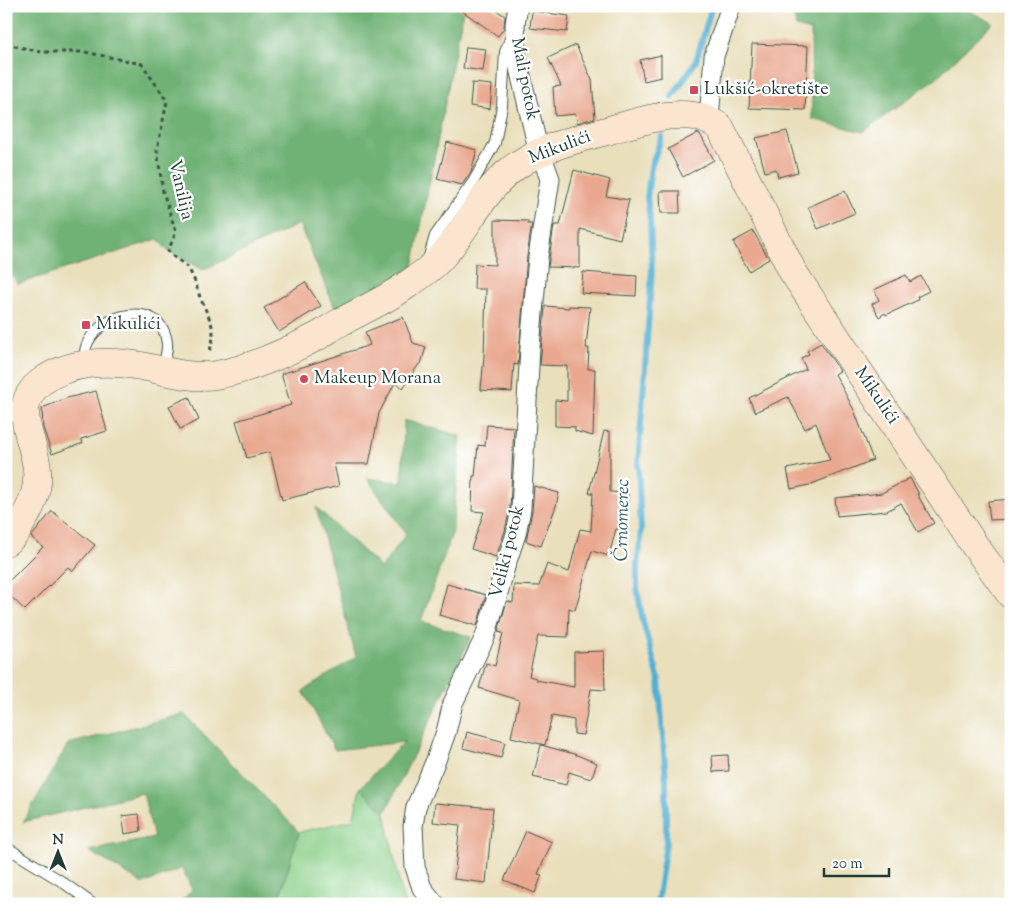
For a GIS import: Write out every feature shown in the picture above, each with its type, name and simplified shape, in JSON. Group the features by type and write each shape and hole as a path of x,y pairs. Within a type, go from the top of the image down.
{"street":[{"path":"709,119 714,56 731,6"},
{"name":"Mali potok","path":"517,15 516,55 540,152"},
{"name":"Mikulići","path":"6,542 14,536 28,512 35,492 38,473 35,454 25,421 16,409 44,380 58,372 86,364 119,363 200,376 215,376 271,358 320,335 398,291 424,274 445,253 504,175 517,164 562,143 659,117 693,116 709,119 720,127 793,272 971,539 1011,595"},
{"name":"Veliki potok","path":"435,904 422,888 415,868 413,826 416,807 446,732 453,703 485,637 516,534 521,510 529,356 538,257 550,179 540,152"}],"lane":[{"path":"424,274 434,236 473,182 495,144 502,106 505,52 517,15"},
{"path":"86,364 85,351 93,334 107,323 123,315 134,314 144,315 162,326 171,372"},
{"path":"6,847 61,881 92,904"}],"path":[{"name":"Vanilija","path":"6,44 41,52 86,52 142,64 167,101 157,150 164,192 176,232 168,251 172,257 185,266 195,279 201,299 210,316 213,331 210,351 196,369 171,372"}],"green space":[{"path":"6,6 464,6 413,267 338,315 299,224 203,270 168,251 158,239 18,284 6,268"},
{"path":"792,6 959,6 993,23 935,79 863,132 812,119 811,31 796,27"},
{"path":"404,420 461,436 452,534 421,621 471,637 385,813 360,788 404,742 335,750 303,691 356,657 316,507 381,568 406,534 367,478 402,483"},
{"path":"184,714 299,832 277,904 178,904 192,890 182,868 143,884 89,851 154,838 143,793 23,822 68,744"},
{"path":"360,788 385,813 403,899 406,904 289,904 279,900 299,832 353,820"}],"building":[{"path":"455,6 490,6 505,16 504,28 498,36"},
{"path":"532,11 569,16 567,32 530,28"},
{"path":"752,44 808,46 805,110 749,108"},
{"path":"576,45 592,80 595,118 577,123 576,114 555,116 553,87 561,86 548,58"},
{"path":"466,47 486,49 483,71 463,68"},
{"path":"661,55 661,77 644,81 640,60"},
{"path":"472,83 492,85 490,109 470,106"},
{"path":"787,131 798,172 778,177 776,169 765,172 756,138"},
{"path":"698,133 714,160 683,177 668,149"},
{"path":"447,142 477,150 471,172 462,185 437,179"},
{"path":"574,170 610,180 606,196 629,200 620,239 580,229 580,268 548,267 554,225 560,225"},
{"path":"660,191 679,191 680,213 661,213"},
{"path":"845,191 855,213 818,229 808,207"},
{"path":"495,220 528,221 528,224 532,224 527,256 518,365 514,364 512,392 481,390 486,289 474,289 475,264 495,265"},
{"path":"753,231 769,259 749,271 733,242"},
{"path":"583,272 637,276 636,296 581,293"},
{"path":"906,275 910,282 921,276 929,291 917,297 918,300 879,317 872,304 879,300 874,290"},
{"path":"305,282 321,306 279,332 264,308"},
{"path":"545,306 590,307 586,348 589,348 588,369 595,369 593,436 575,431 575,427 555,426 555,400 567,401 567,366 540,365"},
{"path":"403,317 413,343 426,347 421,364 419,364 403,388 395,383 379,413 369,464 334,464 339,486 282,500 270,452 247,458 236,421 291,405 281,374 370,345 365,332"},
{"path":"821,343 840,371 835,374 854,410 873,460 809,485 791,489 787,469 830,460 816,423 805,429 788,397 755,412 749,398 806,369 801,358 809,354 807,351"},
{"path":"96,391 107,431 81,439 83,443 52,454 43,428 42,408 67,398"},
{"path":"189,397 199,420 180,429 169,406"},
{"path":"487,425 514,427 510,508 505,531 496,557 471,549 484,512 472,511 473,476 475,476 478,445 485,446"},
{"path":"604,431 610,432 610,492 628,493 626,529 616,529 609,556 592,551 575,610 569,608 568,637 538,636 529,676 536,678 536,680 574,687 574,652 604,651 605,690 591,689 583,735 574,734 574,720 552,716 545,745 511,737 519,700 479,688 486,663 495,666 503,633 498,632 507,601 513,603 514,585 539,586 547,564 569,572 580,529 591,531 593,493 589,493"},
{"path":"910,478 934,523 918,532 901,503 887,511 837,516 835,498 882,493"},
{"path":"534,486 559,493 541,546 526,541 532,511"},
{"path":"1011,499 1011,519 990,520 988,501"},
{"path":"52,511 95,545 73,571 68,567 25,610 6,592 6,584 43,547 31,537"},
{"path":"447,584 486,595 477,626 439,615"},
{"path":"467,732 505,742 501,758 463,748"},
{"path":"541,745 574,754 597,763 591,779 569,772 566,785 533,777"},
{"path":"728,755 729,771 713,772 712,756"},
{"path":"435,803 493,808 486,883 454,879 460,825 433,822"},
{"path":"139,814 141,831 125,834 122,816"},
{"path":"526,831 552,842 538,874 542,875 535,893 504,880"}],"waterway":[{"name":"Črnomerec","path":"672,97 696,61 712,6"},
{"name":"Črnomerec","path":"657,904 666,843 666,782 659,680 643,622 637,588 637,566 641,530 638,464 652,270 650,219 647,198 651,167 662,136"}],"place":[{"name":"Lukšić-okretište","path":"694,90"},
{"name":"Mikulići","path":"86,325"},
{"name":"Makeup Morana","path":"304,379"}]}
